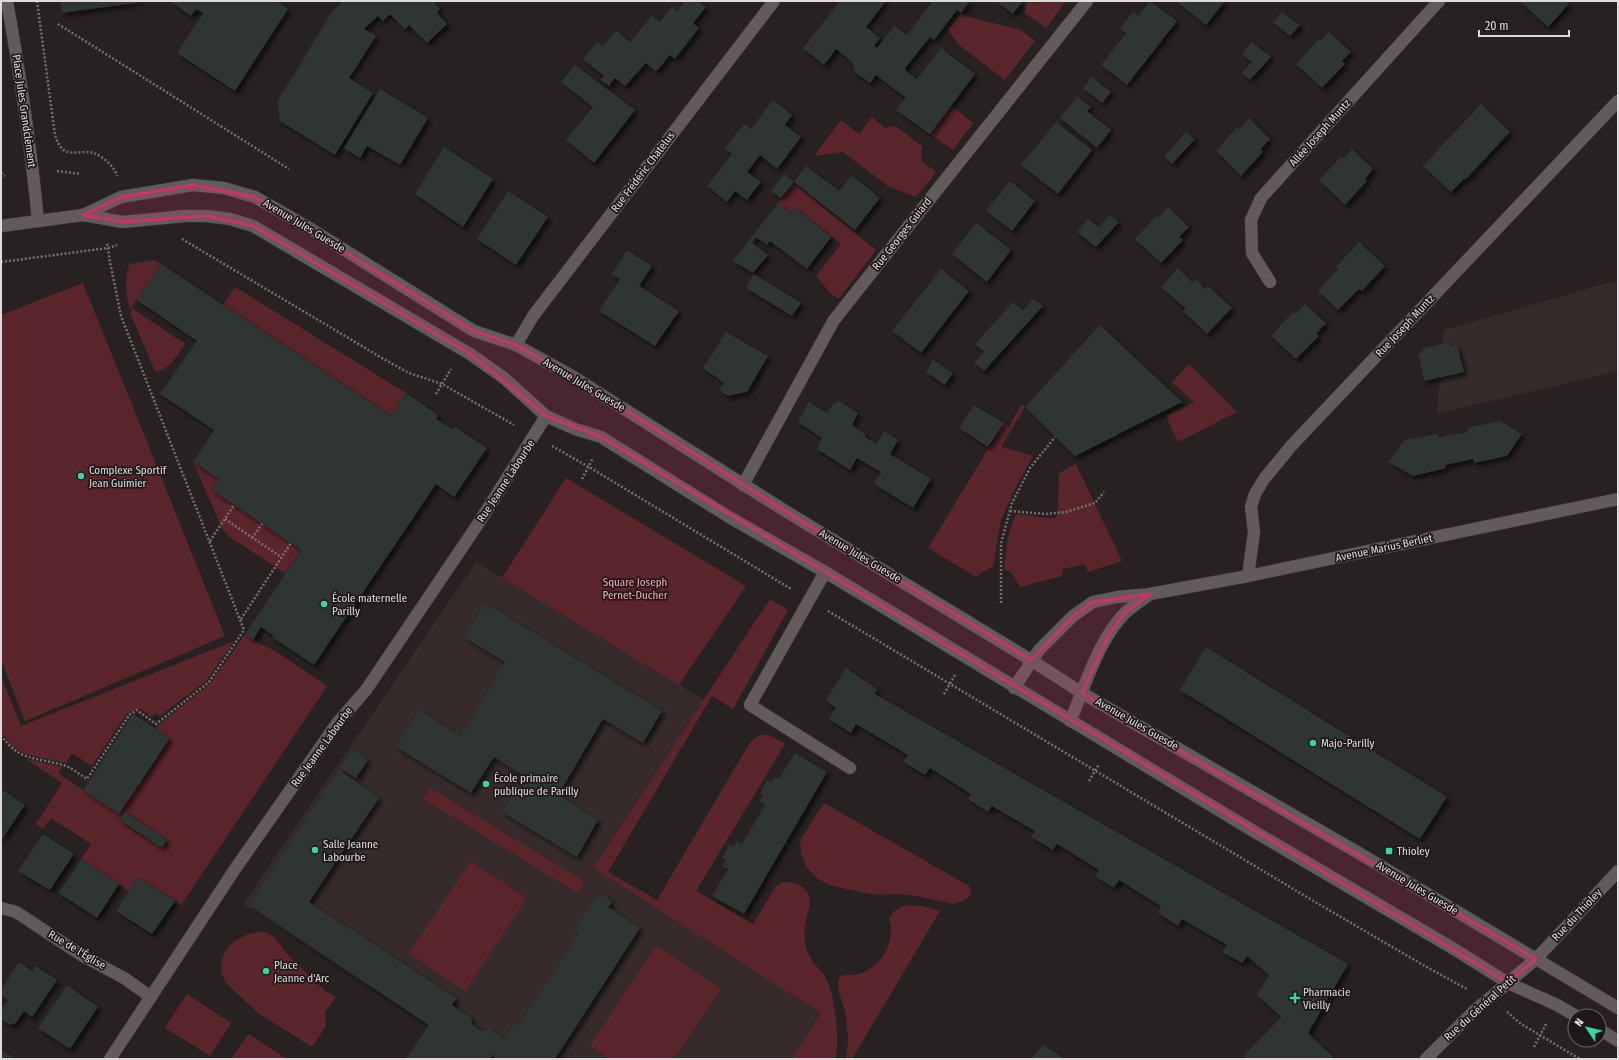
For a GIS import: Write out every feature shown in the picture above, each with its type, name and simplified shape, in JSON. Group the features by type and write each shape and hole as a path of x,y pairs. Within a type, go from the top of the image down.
{"street":[{"name":"Place Jules Grandclément","path":"7,1 19,66 34,174 38,221"},
{"name":"Rue Frédéric Chatelus","path":"516,345 533,316 774,1"},
{"name":"Rue Georges Guiard","path":"743,485 834,320 1087,1"},
{"name":"Allée Joseph Muntz","path":"1270,282 1252,252 1251,220 1261,198 1439,1"},
{"name":"Rue Joseph Muntz","path":"1248,576 1254,532 1251,507 1254,494 1264,479 1292,445 1618,101"},
{"name":"Avenue Jules Guesde","path":"83,215 121,197 193,185 224,188 255,197 311,229 474,331 516,345 572,376 743,485 1031,660 1082,693 1369,859 1618,1008"},
{"name":"Avenue Jules Guesde","path":"1,226 83,215 123,222 185,216 207,216 230,219 253,226 470,354 504,378 546,416 575,429 601,438 729,517 825,572 1014,688 1454,949 1508,983 1567,1011"},
{"name":"Rue Jeanne Labourbe","path":"110,1059 235,869 338,722 370,683 476,528 546,416"},
{"name":"Avenue Marius Berliet","path":"1014,688 1039,650 1073,616 1093,602 1117,597 1150,594 1248,576 1618,499"},
{"path":"825,572 750,705 850,768"},
{"name":"Avenue Marius Berliet","path":"1070,721 1098,654 1109,635 1126,613 1150,594"},
{"name":"Rue du Thioley","path":"1536,959 1618,871"},
{"name":"Rue de l'Église","path":"1,908 16,912 83,956 124,978 152,997"},
{"name":"Rue du Général Petit","path":"1426,1059 1472,1012 1536,959"},
{"path":"1607,1035 1618,1041"}],"path":[{"path":"37,1 55,135 59,145 66,151 93,153 106,160 115,172 121,197"},
{"path":"58,24 289,169"},
{"path":"57,171 80,174"},
{"path":"1,173 4,176"},
{"path":"1,262 108,248 126,242 123,222"},
{"path":"177,236 387,361 409,373 442,384 589,467 809,600 951,683 1423,965 1487,1000 1511,1015 1521,1024 1580,1059"},
{"path":"1,735 8,746 25,757 64,765 87,779 130,714 137,710 156,724 208,682 244,630 121,316 110,262 107,238"},
{"path":"436,394 452,366"},
{"path":"1001,603 1001,543 1012,503 1030,468 1055,436"},
{"path":"582,479 596,453"},
{"path":"1010,511 1046,514 1066,512 1095,503 1104,492"},
{"path":"210,541 234,505"},
{"path":"225,519 281,558"},
{"path":"252,538 262,524"},
{"path":"240,619 290,543"},
{"path":"944,694 958,670"},
{"path":"1089,780 1099,763"},
{"path":"1534,1047 1549,1019"}],"highlighted area":[{"path":"193,185 255,197 474,331 516,345 572,376 787,512 1031,660 1073,616 1093,602 1150,594 1125,613 1109,635 1082,693 1536,959 1508,983 601,437 546,416 470,354 253,226 207,216 123,222 83,215 121,197"}],"shaded area":[{"path":"1618,280 1618,371 1437,414 1444,330"},
{"name":"École primaire publique de Parilly","path":"476,562 704,700 593,868 822,1013 792,1059 480,1059 243,904"}],"green space":[{"path":"1028,1 1035,4 1038,1 1066,1 1046,28 1025,13 1025,5"},
{"path":"961,13 965,16 1021,30 1035,41 1005,80 960,46 948,30"},
{"path":"951,105 973,123 953,150 930,134"},
{"path":"872,117 885,128 895,126 922,146 921,161 936,172 916,197 888,186 843,152 814,156 841,120 859,134"},
{"path":"793,183 876,250 839,299 831,294 816,276 841,244 795,208 791,214 778,203"},
{"path":"154,260 161,264 130,310 126,287 129,264"},
{"name":"Complexe Sportif Jean Guimier","path":"83,283 225,636 25,721 1,660 1,315"},
{"path":"235,287 406,393 391,416 223,305"},
{"path":"133,309 185,344 173,361 165,368 156,371 154,369 130,313"},
{"path":"1189,364 1237,412 1178,442 1167,416 1194,402 1172,382"},
{"path":"1021,405 1025,407 1001,447 1033,456 1017,485 1001,520 993,567 982,572 976,577 928,548 1004,423 1009,427"},
{"path":"193,462 219,479 212,490 301,550 285,573 228,536 223,530"},
{"path":"1076,464 1122,561 1088,572 1085,564 1063,569 1062,576 1020,587 1011,572 1004,569 1008,536 1016,514 1056,518 1059,473"},
{"name":"Square Joseph Pernet-Ducher","path":"566,478 746,586 679,685 502,578"},
{"path":"770,599 788,610 733,709 712,696 608,872 657,900 749,744 758,736 766,735 785,744 696,891 753,924 779,884 786,882 794,883 806,891 810,899 806,921 805,945 811,960 824,975 831,992 837,1028 836,1059 792,1059 821,1013 593,868"},
{"path":"245,634 253,640 277,652 327,686 181,905 138,877 129,891 81,859 91,844 51,818 43,829 36,824 62,783 26,759 62,767 58,773 119,814 170,739 155,728 211,683","holes":["126,812 167,840 162,848 120,821"]},
{"path":"234,641 206,681 160,716 155,713 152,717 139,708 127,713 92,766 72,753 66,763 25,754 10,744 1,731 1,676 21,726"},
{"path":"430,788 585,882 578,893 423,799"},
{"path":"824,803 969,886 971,891 969,897 963,901 953,904 916,896 897,894 876,895 832,886 818,879 807,868 801,854 800,840"},
{"path":"471,861 527,898 465,991 409,953"},
{"path":"908,905 922,906 940,911 852,1059 846,1059 848,1047 847,1030 845,1012 838,986 839,978 844,975 862,973 881,958 886,951 891,935 889,918 897,909"},
{"path":"260,932 268,933 275,938 289,956 324,990 336,997 325,1012 326,1026 312,1047 258,1013 226,983 222,973 221,964 223,956 228,948 242,937"},
{"path":"656,946 721,989 674,1059 609,1059 590,1046"},
{"path":"187,994 231,1023 210,1056 165,1028"},
{"path":"248,1034 287,1059 231,1059"}],"building":[{"path":"60,1 142,1 142,2 62,13"},
{"path":"170,1 276,1 288,9 235,91 177,53 203,13 196,9 191,16"},
{"path":"344,1 433,1 440,9 437,13 447,24 427,43 409,25 405,29 390,14 383,21 378,16 364,29 376,36 349,78 373,93 335,155 280,121 277,102 333,10"},
{"path":"685,1 698,1 706,7 693,23 699,28 675,59 670,55 656,72 646,63 625,86 615,78 609,86 601,80 604,76 583,59 597,42 603,46 616,31 630,42 652,16 660,22 672,6 677,11"},
{"path":"840,1 886,1 866,27 880,38 874,46 877,48 894,26 907,35 933,1 970,1 961,13 957,10 934,40 930,37 905,70 917,79 941,48 975,74 930,134 896,110 906,98 876,75 870,83 855,72 852,62 836,49 824,65 803,48"},
{"path":"996,1 1023,1 1013,14"},
{"path":"1150,1 1177,21 1127,85 1101,65 1126,33 1120,29 1133,12 1139,16"},
{"path":"1176,1 1225,1 1206,25"},
{"path":"1520,1 1566,1 1569,4 1548,27"},
{"path":"1282,12 1300,25 1290,36 1273,22"},
{"path":"1329,32 1351,52 1342,61 1345,64 1322,88 1296,64 1319,39 1320,41"},
{"path":"1252,42 1271,57 1250,80 1241,73 1252,62 1242,54"},
{"path":"575,65 635,110 594,163 566,140 593,107 561,82"},
{"path":"1092,77 1111,92 1102,103 1083,88"},
{"path":"380,89 428,118 400,165 367,146 360,158 344,148"},
{"path":"1077,96 1091,107 1087,111 1111,130 1097,148 1060,118"},
{"path":"773,100 792,115 785,125 801,137 777,169 760,155 747,172 761,182 747,200 735,191 727,202 707,186 732,154 725,148 744,124 751,129"},
{"path":"1481,104 1510,132 1465,180 1464,179 1451,192 1423,166"},
{"path":"1249,118 1270,139 1261,149 1263,152 1241,176 1216,151 1237,127 1240,129"},
{"path":"1056,122 1092,150 1058,194 1021,165"},
{"path":"1186,132 1195,139 1172,164 1164,157"},
{"path":"444,147 493,179 463,227 415,194"},
{"path":"1352,149 1373,169 1365,179 1367,181 1345,205 1319,180 1341,157 1344,159"},
{"path":"806,166 839,191 852,175 880,198 855,230 794,182"},
{"path":"784,174 794,182 781,198 771,191"},
{"path":"1010,181 1035,201 1012,231 986,211"},
{"path":"508,191 548,217 516,265 477,239"},
{"path":"778,203 791,214 795,208 831,237 807,269 770,241 767,245 756,237 752,243 768,255 753,273 733,261"},
{"path":"1168,207 1189,227 1179,237 1183,240 1161,263 1135,239 1156,216 1158,218"},
{"path":"1109,215 1119,222 1096,247 1077,232 1088,219 1099,227"},
{"path":"976,223 1011,250 987,282 952,254"},
{"path":"1359,242 1385,266 1362,291 1359,289 1338,310 1318,291 1338,269 1336,267"},
{"path":"627,250 652,266 639,286 679,311 655,346 599,311 620,279 612,274"},
{"path":"161,264 391,416 406,393 438,415 436,419 452,429 454,426 487,448 454,497 436,484 314,665 272,637 273,635 261,627 253,640 245,634 301,550 212,490 219,479 193,462 214,430 160,394 197,341 137,300"},
{"path":"1178,268 1192,282 1196,279 1205,289 1208,286 1232,308 1207,334 1183,311 1186,309 1161,287"},
{"path":"941,269 969,291 921,353 892,331"},
{"path":"754,274 801,303 792,316 746,288"},
{"path":"1033,299 1043,306 984,371 974,363 984,352 975,344 1013,302 1023,310"},
{"path":"1305,304 1326,323 1316,334 1319,336 1296,359 1271,336 1293,312 1296,314"},
{"path":"1100,325 1182,402 1075,456 1025,407"},
{"path":"726,332 768,356 747,392 728,396 719,390 724,383 703,368"},
{"path":"1446,343 1451,347 1457,345 1464,372 1424,381 1418,353 1421,353 1424,348"},
{"path":"933,360 953,373 945,385 926,372"},
{"path":"839,401 858,413 852,425 865,434 865,437 876,444 884,431 898,440 890,454 931,479 913,508 874,484 881,472 857,458 850,470 817,449 822,438 798,422 809,402 827,413 834,403"},
{"path":"974,405 1004,423 988,447 959,428"},
{"path":"1500,421 1522,434 1507,456 1474,463 1473,459 1445,465 1446,468 1413,476 1389,462 1404,440 1438,434 1439,437 1468,432 1467,428"},
{"path":"485,603 662,711 643,743 603,719 558,795 598,820 577,857 502,812 524,776 494,757 471,793 396,747 419,710 461,736 505,662 464,637"},
{"name":"Majo-Parilly","path":"1206,647 1447,797 1420,839 1180,690"},
{"path":"846,668 877,689 875,694 1348,964 1308,1033 1335,1059 1246,1059 1244,1056 1281,1017 1257,995 1269,975 1247,956 1242,963 1222,952 1227,945 1182,919 1178,926 1158,913 1161,906 1119,880 1114,888 1095,876 1099,870 1057,844 1053,850 1031,837 1035,831 992,806 988,812 968,799 971,794 930,768 925,775 904,762 908,755 856,724 851,733 829,719 836,708 826,700"},
{"path":"133,714 170,738 119,814 83,790"},
{"path":"353,749 368,760 356,778 340,768"},
{"path":"795,753 827,772 744,914 712,896 728,869 722,866 726,860 722,858 729,845 733,847 737,841 742,844 765,805 760,801 763,796 760,794 767,780 771,783 775,777 779,779"},
{"path":"339,770 379,798 309,902 456,998 452,1005 471,1018 472,1024 481,1031 489,1029 504,1039 515,1023 518,1026 579,933 574,929 596,897 604,895 612,902 608,907 640,928 555,1059 495,1059 494,1054 490,1059 406,1059 429,1025 249,905"},
{"path":"1,789 25,805 1,841"},
{"path":"125,812 167,840 162,848 120,820"},
{"path":"43,834 74,854 50,890 18,871"},
{"path":"81,859 119,884 97,918 59,893"},
{"path":"138,877 175,901 152,934 116,911"},
{"path":"19,962 32,971 36,966 57,980 32,1017 24,1011 16,1023 10,1025 1,1019 1,1010 8,1000 1,995 1,990"},
{"path":"67,985 98,1007 70,1049 38,1028"},
{"path":"1043,1045 1065,1059 1031,1059"},
{"path":"1,1050 16,1059 1,1059"}],"place":[{"name":"Complexe Sportif Jean Guimier","path":"81,476"},
{"name":"École maternelle Parilly","path":"324,604"},
{"name":"Majo-Parilly","path":"1313,743"},
{"name":"École primaire publique de Parilly","path":"486,784"},
{"name":"Salle Jeanne Labourbe","path":"315,850"},
{"name":"Thioley","path":"1389,851"},
{"name":"Place Jeanne d'Arc","path":"266,971"},
{"name":"Pharmacie Vieilly","path":"1295,998"}]}
